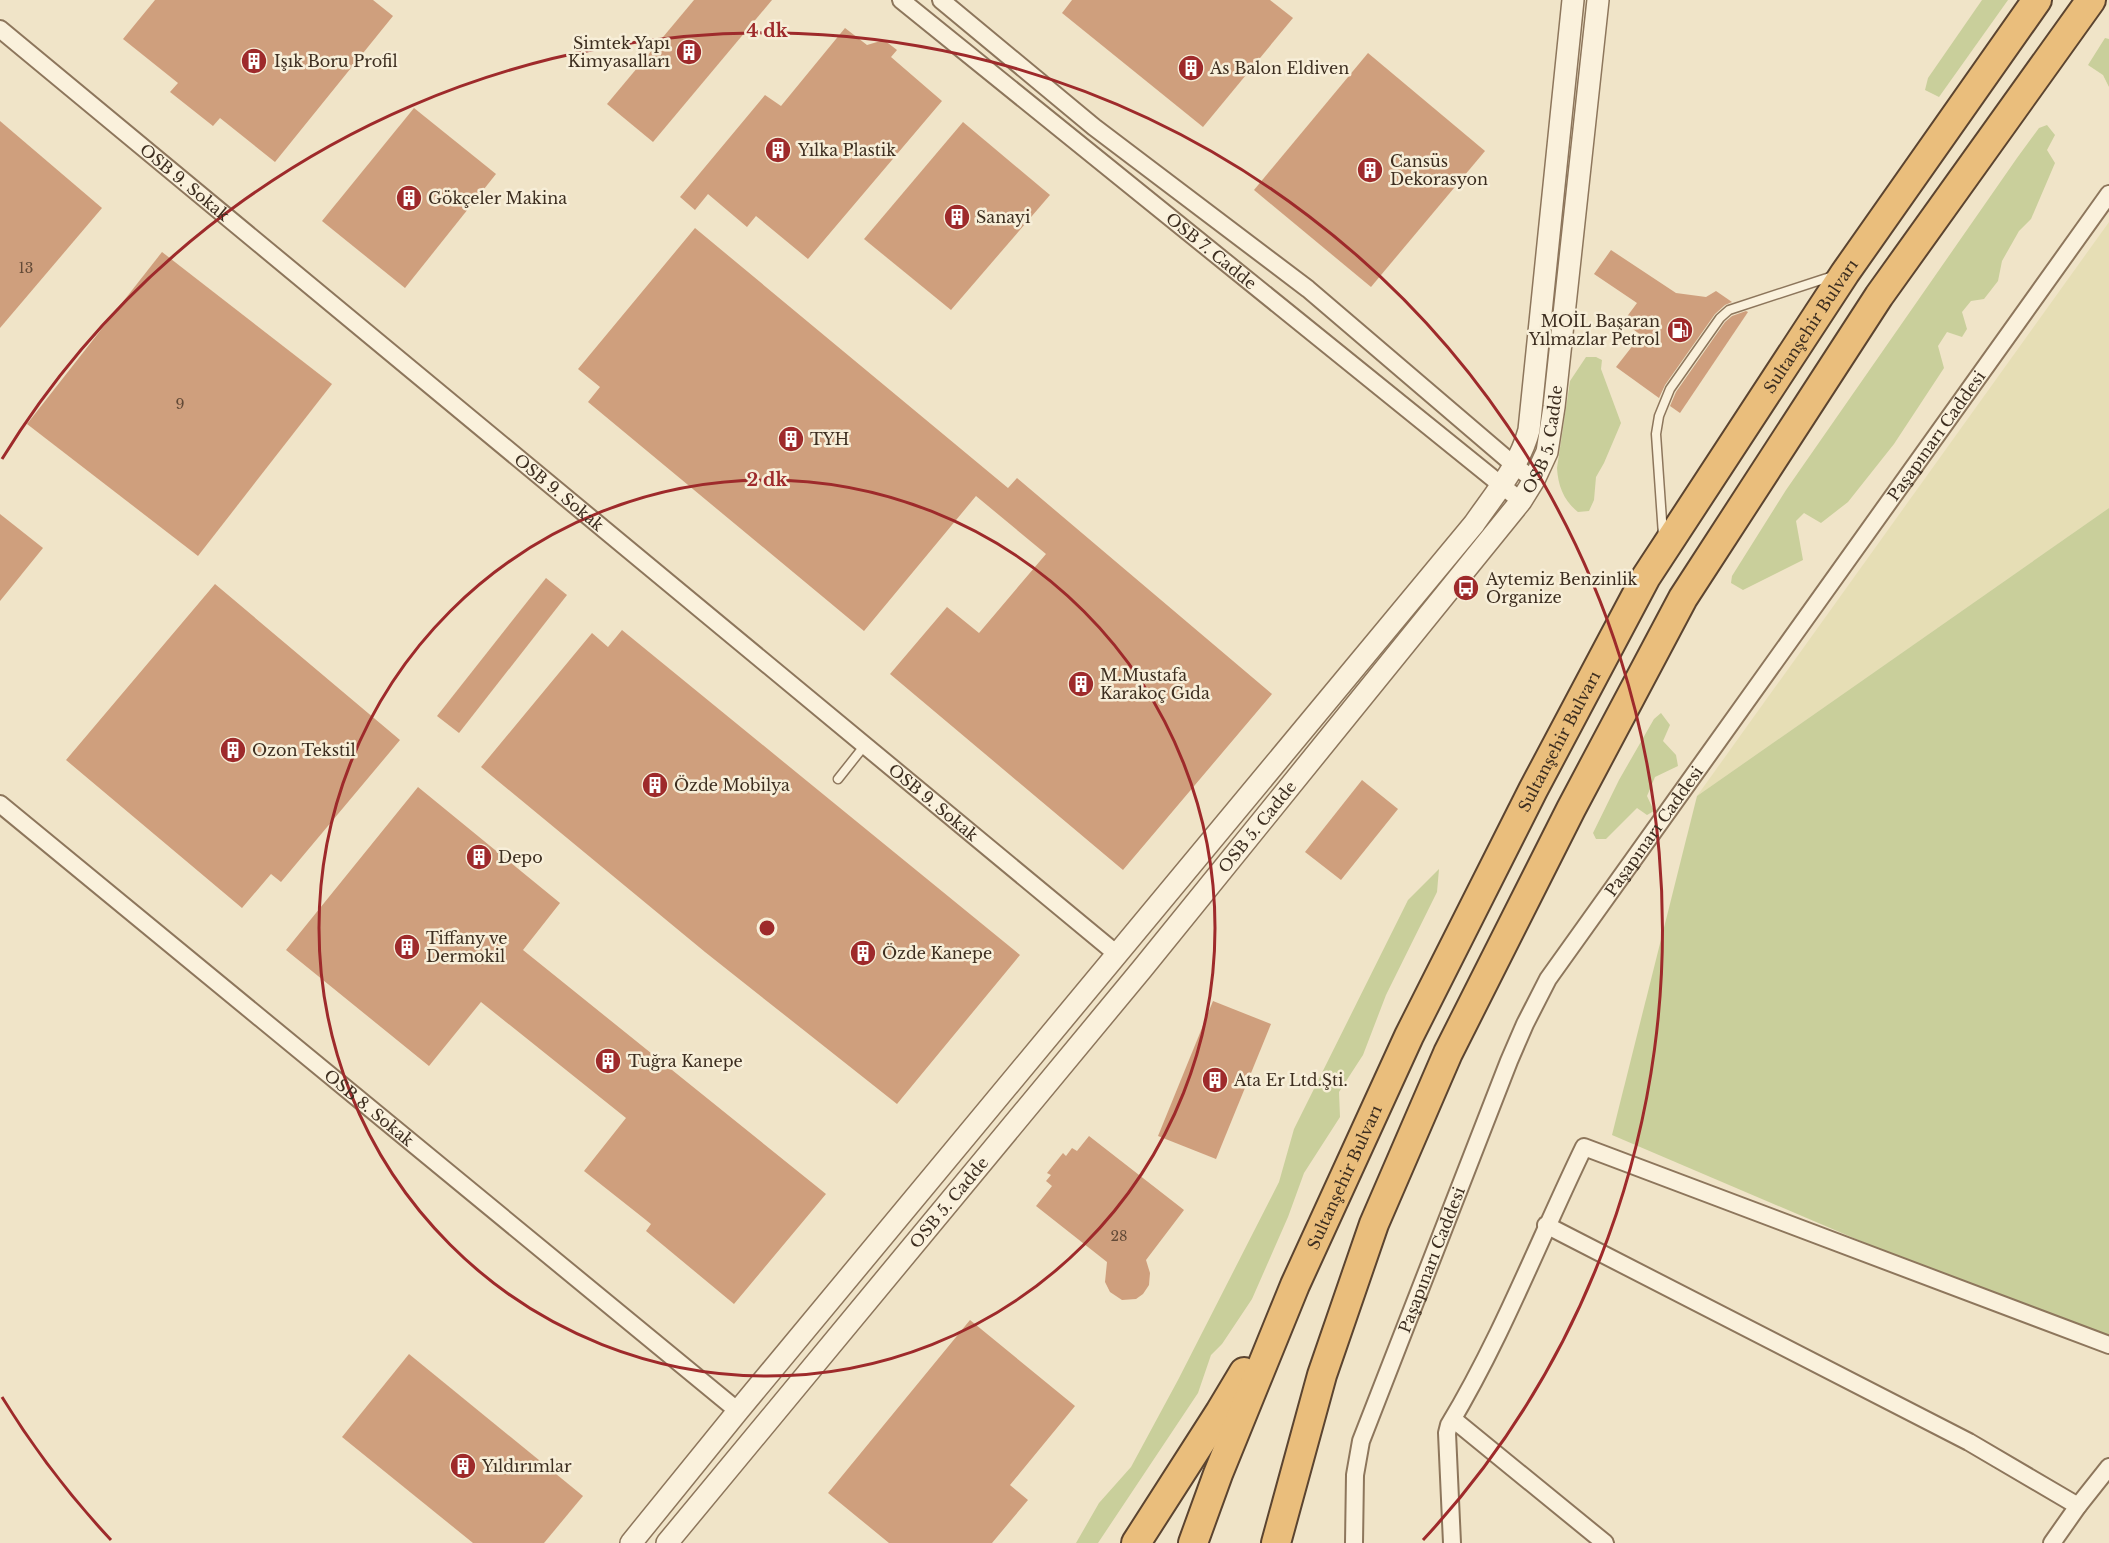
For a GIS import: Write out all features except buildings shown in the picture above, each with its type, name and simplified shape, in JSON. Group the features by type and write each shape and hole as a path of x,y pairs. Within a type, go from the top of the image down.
{"highway":[{"name":"Sultanşehir Bulvarı","path":"1193,1543 1218,1474 1295,1285 1409,1036 1533,790 1646,577 1845,273 2037,0"},
{"path":"1276,1543 1322,1376 1374,1224 1448,1053 1587,778 1683,598 1880,296 2091,0"},
{"path":"1136,1543 1220,1412 1295,1285"}],"street":[{"name":"OSB 7. Cadde","path":"901,0 1521,501"},
{"name":"OSB 7. Cadde","path":"940,0 1094,127 1308,289 1534,480"},
{"path":"631,1543 1474,524 1514,465 1525,445 1529,430 1573,0"},
{"name":"OSB 5. Cadde","path":"667,1543 1142,969 1521,501 1534,480 1547,452 1554,407 1598,0"},
{"name":"OSB 9. Sokak","path":"0,29 1118,955"},
{"name":"Paşapınarı Caddesi","path":"1354,1543 1355,1475 1361,1441 1509,1061 1548,979 2109,194"},
{"name":"OSB 8. Sokak","path":"0,804 738,1411"},
{"path":"1452,1543 1447,1434 1516,1297 1546,1225 1584,1147 2109,1345"},
{"path":"1546,1225 1969,1442 2078,1506"},
{"path":"1453,1419 1605,1543"},
{"path":"2052,1543 2109,1467"}],"lane":[{"path":"1664,550 1656,434 1659,416 1670,389 1719,318 1729,310 1845,273"},
{"path":"838,779 865,745"}],"shaded area":[{"path":"2109,222 2109,508 1697,796"}],"green space":[{"path":"1982,0 2008,0 1939,97 1925,90 1928,78"},
{"path":"2105,38 2109,39 2109,87 2103,75 2088,65"},
{"path":"2047,125 2055,135 2047,150 2055,163 2031,219 2019,231 2002,261 1998,281 1984,299 1971,301 1962,312 1967,329 1962,337 1947,332 1938,346 1944,368 1894,444 1848,502 1821,523 1804,513 1796,521 1803,560 1743,590 1731,583 1732,576 1786,490 2017,158 2039,128"},
{"path":"1586,357 1596,357 1602,360 1601,369 1621,423 1596,477 1594,500 1589,511 1578,512 1563,493 1557,468 1570,381"},
{"path":"2109,508 2109,1347 1612,1135 1697,796"},
{"path":"1661,713 1670,725 1663,741 1676,755 1678,766 1655,777 1647,796 1654,811 1647,815 1637,808 1606,839 1596,839 1593,833 1619,780 1654,719"},
{"path":"1439,869 1437,892 1386,995 1363,1055 1339,1092 1340,1117 1304,1173 1288,1217 1252,1299 1222,1344 1211,1355 1198,1393 1098,1543 1076,1543 1099,1503 1131,1467 1178,1380 1279,1182 1294,1129 1408,900"}],"place":[{"name":"Simtek Yapı Kimyasalları","path":"689,52"},
{"name":"Işık Boru Profil","path":"254,61"},
{"name":"As Balon Eldiven","path":"1191,68"},
{"name":"Yılka Plastik","path":"778,150"},
{"name":"Cansüs Dekorasyon","path":"1370,170"},
{"name":"Gökçeler Makina","path":"409,198"},
{"name":"Sanayi","path":"957,217"},
{"name":"MOİL Başaran Yılmazlar Petrol","path":"1680,330"},
{"name":"TYH","path":"791,439"},
{"name":"Aytemiz Benzinlik Organize","path":"1466,588"},
{"name":"M.Mustafa Karakoç Gıda","path":"1081,684"},
{"name":"Ozon Tekstil","path":"233,750"},
{"name":"Özde Mobilya","path":"655,785"},
{"name":"Depo","path":"479,857"},
{"name":"Tiffany ve Dermokil","path":"407,947"},
{"name":"Özde Kanepe","path":"863,953"},
{"name":"Tuğra Kanepe","path":"608,1061"},
{"name":"Ata Er Ltd.Şti.","path":"1215,1080"},
{"name":"Yıldırımlar","path":"463,1466"}]}
